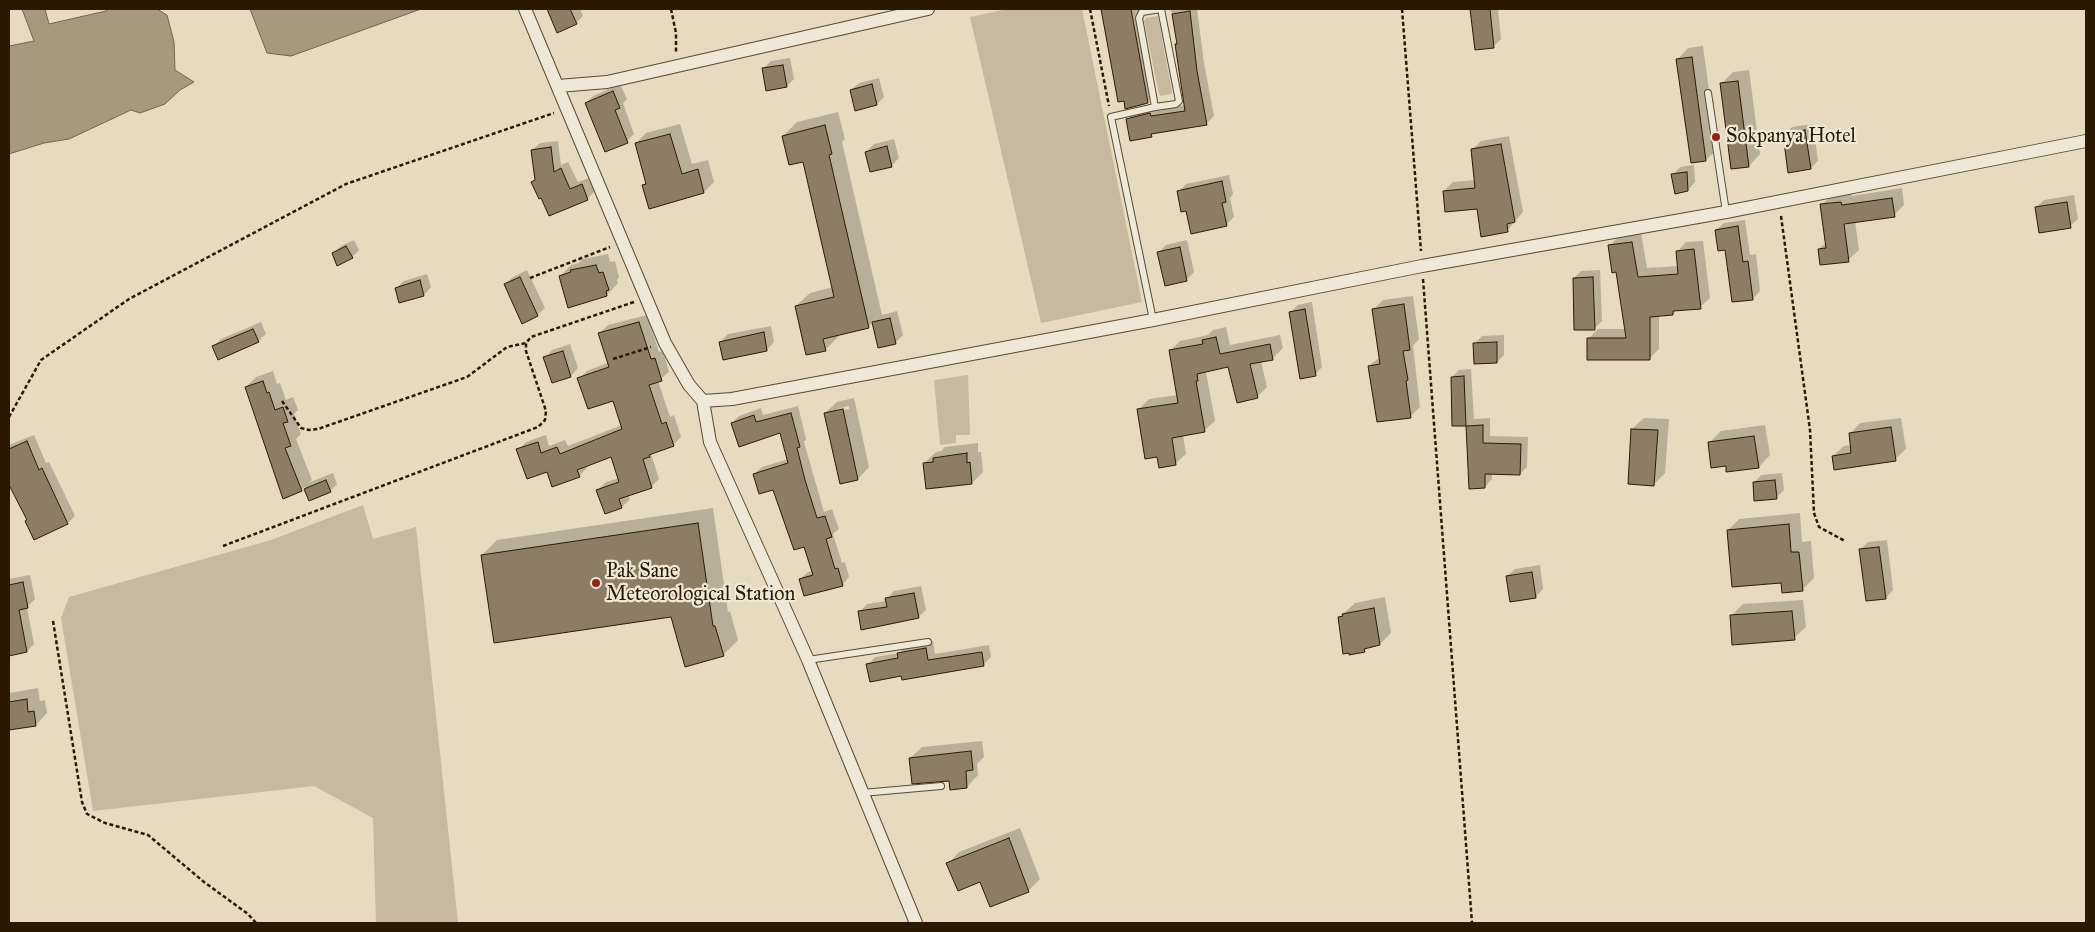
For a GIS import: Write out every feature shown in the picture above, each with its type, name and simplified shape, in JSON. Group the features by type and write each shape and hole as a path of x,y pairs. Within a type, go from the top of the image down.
{"street":[{"path":"524,9 647,297 665,344 689,385 703,401 710,442 808,660 916,923"},
{"path":"558,86 607,82 928,9"},
{"path":"703,401 732,399 1153,320 1422,266 1726,212 2086,141"}],"lane":[{"path":"1153,320 1111,117 1179,102 1162,9 1142,12 1139,18 1155,107"},
{"path":"1708,93 1726,212"},
{"path":"808,660 928,642"},
{"path":"862,793 941,786"}],"path":[{"path":"670,9 676,33 676,66"},
{"path":"1090,9 1111,117"},
{"path":"1402,9 1472,923"},
{"path":"9,417 41,360 129,299 346,184 567,108"},
{"path":"1779,202 1810,430 1814,513 1819,527 1845,541"},
{"path":"530,278 623,242"},
{"path":"282,401 302,428 309,430 318,429 467,377 507,347 526,343 531,337 647,297"},
{"path":"223,546 538,427 545,420 546,411 526,351 526,343"},
{"path":"613,359 665,344"},
{"path":"52,621 82,802 87,814 105,823 148,835 204,882 248,914 256,923"}],"shaded area":[{"path":"22,9 45,9 49,24 106,11 107,9 157,9 167,15 174,42 175,70 194,82 180,90 165,104 140,113 131,110 69,139 44,143 9,154 9,46 34,41"},
{"path":"250,9 421,9 291,56 267,53"},
{"path":"1008,9 1082,9 1142,302 1041,323 970,17"},
{"path":"1158,16 1172,92 1171,94 1161,96 1159,94 1144,21 1146,18"},
{"path":"968,375 970,435 956,435 956,443 940,445 934,380"},
{"path":"363,505 373,539 416,527 458,923 376,923 373,818 314,786 93,811 61,618 69,597 271,540"}],"building":[{"path":"547,9 570,9 577,24 557,33"},
{"path":"1101,9 1131,9 1148,103 1125,109 1124,101 1118,102"},
{"path":"1470,9 1490,9 1494,48 1475,50"},
{"path":"1190,11 1197,71 1207,125 1151,134 1152,137 1130,141 1126,119 1150,113 1151,116 1185,111 1172,14"},
{"path":"1692,57 1706,161 1691,163 1676,59"},
{"path":"783,65 787,87 766,91 762,68"},
{"path":"1738,81 1749,167 1731,169 1720,83"},
{"path":"872,84 877,105 855,111 850,90"},
{"path":"613,91 620,108 615,110 628,143 605,152 585,103"},
{"path":"825,125 832,154 829,155 869,328 823,339 826,351 806,355 795,306 834,297 803,162 789,165 782,136"},
{"path":"1805,130 1811,169 1788,173 1783,134"},
{"path":"670,134 682,174 698,169 704,193 649,209 642,185 646,184 635,143"},
{"path":"1501,144 1515,222 1507,224 1508,232 1481,237 1477,209 1445,212 1443,191 1475,188 1471,149"},
{"path":"887,146 892,167 870,172 865,152"},
{"path":"551,147 554,172 561,168 570,189 582,184 588,200 549,216 531,182 535,180 531,150"},
{"path":"1687,172 1688,191 1675,194 1671,174"},
{"path":"1222,181 1226,202 1222,203 1227,226 1191,234 1186,211 1181,212 1177,191"},
{"path":"1892,198 1895,217 1844,224 1849,262 1820,265 1818,249 1826,248 1820,204 1841,202 1842,205"},
{"path":"2067,202 2071,228 2039,233 2035,207"},
{"path":"1738,226 1743,262 1748,261 1753,300 1732,302 1725,250 1718,251 1715,230"},
{"path":"1632,242 1638,277 1678,274 1676,251 1694,249 1701,309 1673,311 1673,315 1650,317 1650,360 1587,360 1587,338 1626,338 1616,272 1612,273 1608,245"},
{"path":"346,246 353,258 337,266 332,253"},
{"path":"1180,247 1187,281 1165,286 1157,252"},
{"path":"596,265 599,273 603,272 609,290 606,291 607,296 568,308 559,276 571,272 570,270"},
{"path":"520,277 538,316 522,324 504,284"},
{"path":"1593,277 1595,330 1574,330 1573,278"},
{"path":"420,280 424,296 399,303 395,288"},
{"path":"1404,304 1410,350 1403,351 1408,380 1406,381 1411,418 1377,422 1368,366 1380,364 1372,309"},
{"path":"1305,309 1316,376 1300,379 1289,312"},
{"path":"890,318 896,344 878,348 872,322"},
{"path":"639,322 651,359 655,358 662,381 649,385 662,424 666,422 674,446 643,459 652,488 619,499 622,508 605,514 596,490 619,482 611,457 577,470 580,477 552,487 547,472 527,479 516,449 538,442 541,453 557,447 560,454 622,429 613,401 588,409 577,378 609,367 598,333"},
{"path":"253,329 259,342 218,360 212,346"},
{"path":"764,332 767,351 723,360 719,342"},
{"path":"1216,337 1220,354 1270,344 1273,360 1250,364 1258,398 1237,403 1228,367 1197,374 1198,381 1196,381 1205,432 1172,438 1176,465 1159,468 1157,457 1145,459 1137,409 1178,403 1169,350 1203,344 1202,340"},
{"path":"1497,342 1497,363 1474,364 1473,343"},
{"path":"563,351 571,377 552,383 543,357"},
{"path":"1464,376 1466,426 1452,426 1451,377"},
{"path":"263,381 275,410 283,407 288,422 283,423 291,446 285,448 302,491 283,499 245,387"},
{"path":"843,409 858,480 840,484 824,413"},
{"path":"791,413 800,447 797,448 805,480 817,518 825,516 832,537 826,539 835,569 838,568 843,586 804,596 799,579 813,575 804,547 794,550 773,490 759,494 753,474 788,463 780,433 739,447 731,423 754,415 756,422"},
{"path":"1483,425 1483,443 1521,444 1520,475 1485,474 1485,488 1469,489 1466,426"},
{"path":"1891,427 1896,461 1834,470 1832,456 1851,453 1849,433"},
{"path":"1631,429 1658,430 1654,486 1628,484"},
{"path":"1754,436 1759,468 1726,472 1726,466 1711,468 1708,442"},
{"path":"27,441 39,470 42,468 68,524 34,540 25,521 27,520 9,485 9,449"},
{"path":"967,453 967,463 970,462 972,484 926,489 923,463 933,462 933,458"},
{"path":"326,480 331,492 309,501 304,489"},
{"path":"1775,480 1777,499 1754,501 1753,482"},
{"name":"Pak Sane Meteorological Station","path":"698,523 713,626 715,626 724,656 685,667 671,617 494,643 481,555"},
{"path":"1789,524 1791,552 1799,552 1803,591 1782,593 1781,583 1732,587 1727,530"},
{"path":"1879,547 1886,599 1866,601 1859,549"},
{"path":"1532,572 1536,598 1510,602 1506,576"},
{"path":"23,582 28,608 19,610 27,652 9,656 9,585"},
{"path":"914,593 919,618 861,630 858,611 887,607 885,598"},
{"path":"1374,608 1380,645 1364,649 1365,652 1349,655 1349,653 1343,654 1338,617 1343,616 1342,614"},
{"path":"1792,611 1795,640 1732,645 1730,615"},
{"path":"926,648 928,660 982,652 984,666 902,680 901,676 870,682 866,664 898,658 897,653"},
{"path":"27,699 28,712 34,711 36,726 9,730 9,702"},
{"path":"971,751 973,770 966,771 967,788 950,790 949,781 912,784 909,758"},
{"path":"1009,838 1029,892 990,907 980,882 958,891 946,863"}],"place":[{"name":"Sokpanya Hotel","path":"1716,137"},
{"name":"Pak Sane Meteorological Station","path":"596,583"}]}
